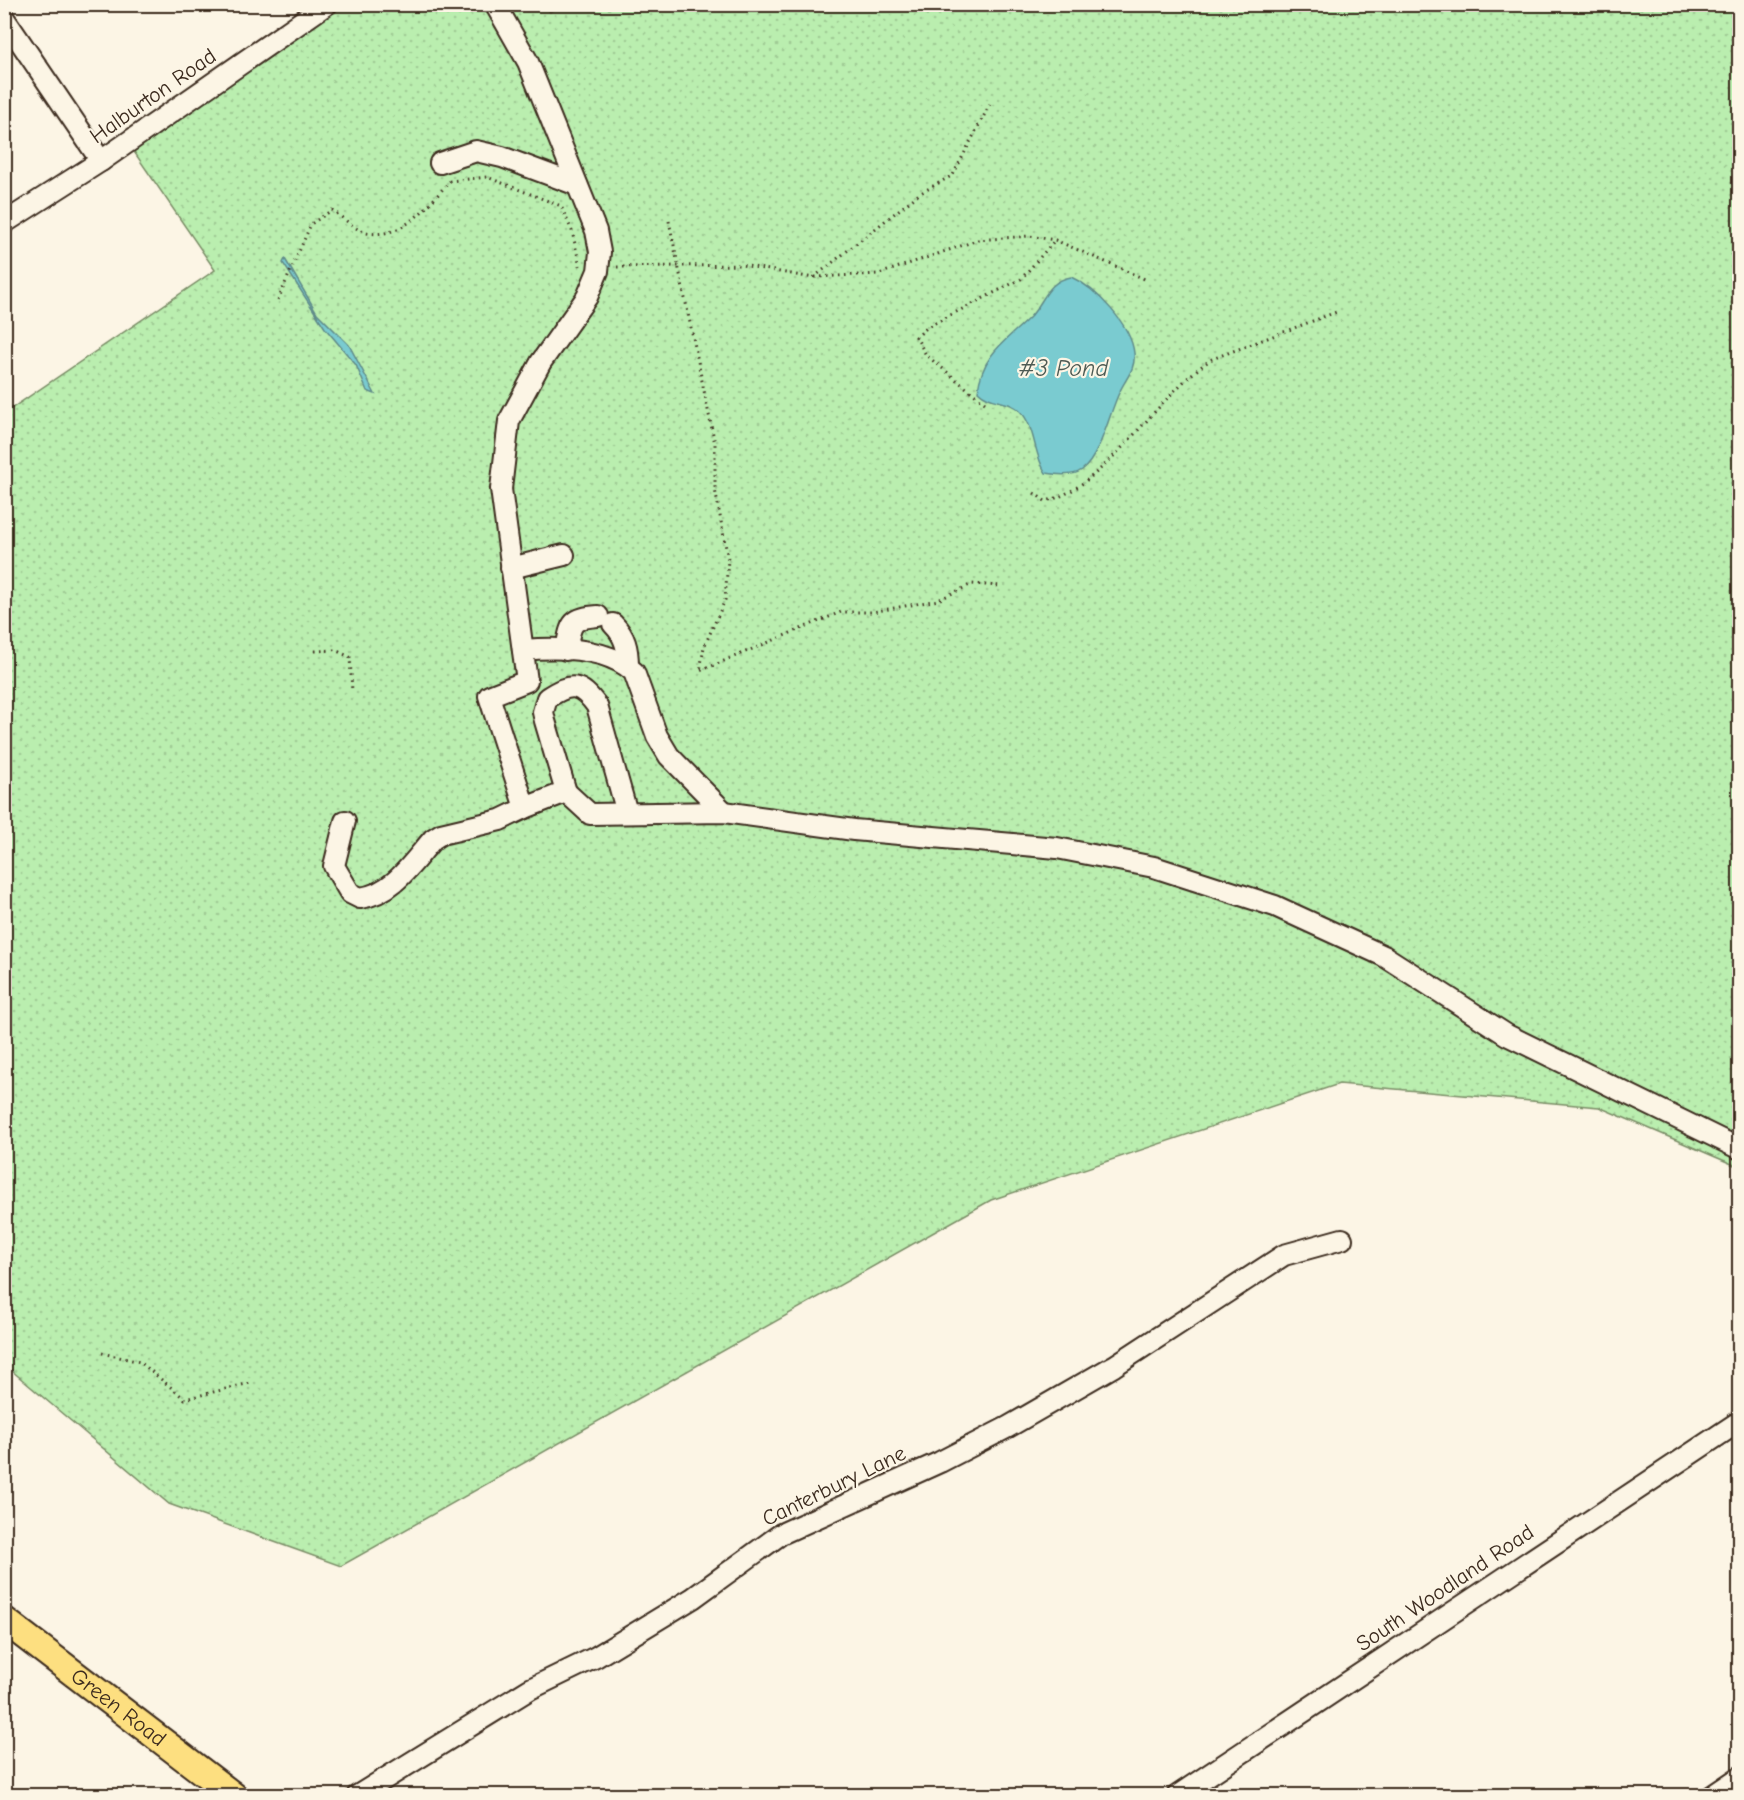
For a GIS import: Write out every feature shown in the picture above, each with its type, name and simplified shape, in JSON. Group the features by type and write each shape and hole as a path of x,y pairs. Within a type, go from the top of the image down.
{"main road":[{"name":"Green Road","path":"4,1620 234,1796"}],"street":[{"name":"Halburton Road","path":"4,223 101,161 327,4"},
{"path":"495,4 528,62 596,231 600,252 599,268 587,297 541,362 509,421 501,489 511,568 527,681 547,698"},
{"path":"4,18 101,161"},
{"path":"440,163 476,151 502,157 577,185"},
{"path":"511,568 564,555"},
{"path":"566,650 574,621 579,617 605,620 621,633 626,645 628,666"},
{"path":"523,650 551,648 613,657 628,666 634,672 657,736 669,756 724,812"},
{"path":"525,808 489,696 527,681"},
{"path":"627,813 597,706 587,692 575,687 560,690 547,698 543,712 566,792 590,813 627,813 724,812 854,830 1057,848 1154,867 1275,906 1384,956 1507,1035 1740,1149"},
{"path":"345,821 334,866 350,893 360,898 370,897 389,887 433,839 441,834 500,820 566,792"},
{"name":"Canterbury Lane","path":"357,1796 530,1689 596,1657 693,1598 781,1534 940,1462 1008,1427 1114,1366 1284,1255 1342,1239"},
{"name":"South Woodland Road","path":"1177,1796 1740,1421"},
{"path":"1712,1796 1740,1777"}],"path":[{"path":"813,278 919,194 953,176 990,104"},
{"path":"278,300 311,224 332,210 366,233 389,231 413,222 450,181 487,177 561,206 572,231 580,269 742,265 813,278 879,274 978,240 1029,236 1055,240 1147,280"},
{"path":"669,221 716,444 715,489 728,559 725,600 704,647 699,671 841,612 872,612 938,600 972,584 1000,586"},
{"path":"985,403 926,355 916,337 929,326 1022,279 1055,240"},
{"path":"1034,493 1045,501 1058,498 1080,483 1140,429 1198,368 1212,359 1340,312"},
{"path":"315,651 334,650 350,657 352,691"},
{"path":"102,1353 140,1362 185,1399 250,1383"}],"green space":[{"path":"544,4 550,12 561,4 1739,5 1739,1167 1599,1107 1339,1084 991,1200 341,1566 169,1504 5,1365 5,413 215,270 128,143 327,5"}],"water":[{"path":"285,259 317,313 349,345 375,394 367,391 356,365 325,328 283,263"},
{"name":"#3 Pond","path":"1071,277 1101,298 1111,309 1126,331 1134,359 1132,369 1116,399 1095,454 1082,470 1074,474 1060,475 1046,473 1029,425 1020,411 1015,407 988,398 978,391 984,367 996,349 1030,317 1051,287"}]}
